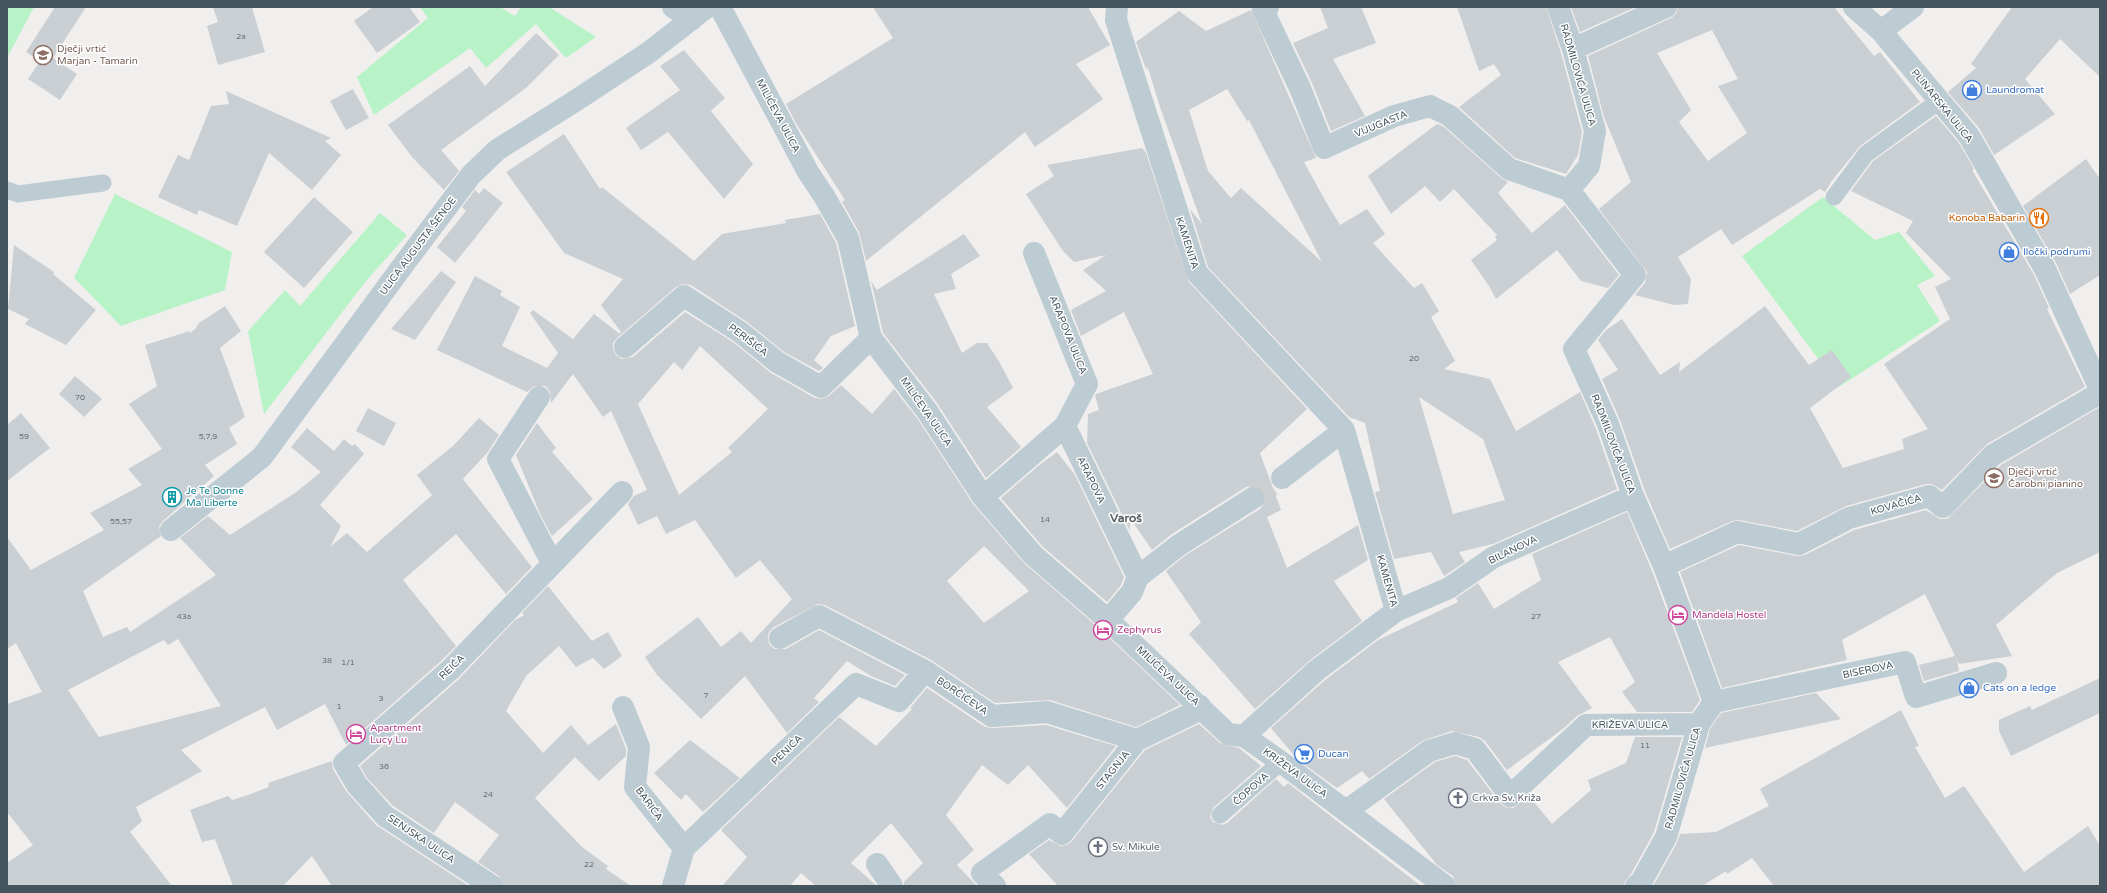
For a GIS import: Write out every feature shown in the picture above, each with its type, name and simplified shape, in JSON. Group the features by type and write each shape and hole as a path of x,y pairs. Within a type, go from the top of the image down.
{"street":[{"path":"673,7 699,13"},
{"name":"MILIĆEVA ULICA","path":"720,7 808,172 824,196 848,238 871,338 927,411 983,497 1033,555 1108,620 1228,734 1244,736"},
{"name":"KAMENITA","path":"1117,7 1116,20 1197,272 1344,430 1396,611 1317,670 1244,736"},
{"name":"VIJUGASTA","path":"1268,7 1263,10 1300,88 1324,148 1394,116 1430,106 1450,116 1509,169 1569,190"},
{"name":"RADMILOVIĆA ULICA","path":"1558,7 1573,49 1595,131 1589,166 1569,190 1636,275 1574,349 1608,424 1633,496 1664,566 1714,702 1699,724 1666,837 1640,885"},
{"path":"1573,49 1666,7"},
{"name":"PLINARSKA ULICA","path":"1854,7 1881,31 1969,136 2045,269 2100,389"},
{"path":"1881,31 1913,7"},
{"name":"ULICA AUGUSTA ŠENOE","path":"171,530 262,457 408,257 471,175 497,150 648,53 699,13"},
{"name":"ARAPOVA ULICA","path":"983,497 1065,426 1087,384 1034,253"},
{"name":"PERIŠIĆA","path":"625,348 684,296 740,332 777,362 821,387 871,338"},
{"name":"KOVAČIĆA","path":"1664,566 1737,532 1799,544 1849,518 1929,496 1942,507 1993,455 2100,393"},
{"path":"539,397 498,459 552,563"},
{"name":"ARAPOVA","path":"1065,426 1138,576"},
{"path":"1282,478 1344,430"},
{"name":"REIĆA","path":"344,763 450,670 622,492"},
{"name":"BILANOVA","path":"1396,611 1449,588 1494,557 1633,496"},
{"path":"1108,620 1132,592 1138,576 1179,545 1253,498"},
{"name":"BORČIĆEVA","path":"780,638 819,616 925,671 992,716 1047,712 1137,740"},
{"name":"BISEROVA","path":"1714,702 1905,662 1916,697 1996,673"},
{"name":"PENIĆA","path":"684,848 856,684 899,701 925,671"},
{"path":"1137,740 1193,713 1200,706"},
{"name":"BARIĆA","path":"623,707 639,747 635,787 684,848"},
{"name":"KRIŽEVA ULICA","path":"1346,811 1429,751 1455,743 1474,749 1510,796 1586,725 1699,724"},
{"name":"KRIŽEVA ULICA","path":"1244,736 1281,762 1445,886"},
{"name":"STAGNJA","path":"995,886 982,873 1050,824 1062,834 1137,740"},
{"name":"SENJSKA ULICA","path":"344,763 357,785 385,816 492,886"},
{"path":"673,886 684,848"},
{"path":"876,864 892,886"}],"lane":[{"path":"1834,197 1866,154 1938,100"},
{"path":"7,190 18,194 103,183"},
{"name":"ČOPOVA","path":"1220,815 1281,762"}],"green space":[{"path":"7,7 34,7 7,58"},
{"path":"420,7 500,7 515,16 521,7 549,7 596,37 566,58 536,24 486,68 470,48 374,115 357,77 428,18"},
{"path":"115,194 232,252 225,290 121,326 74,278"},
{"path":"1823,197 1875,240 1899,232 1935,276 1917,285 1940,321 1839,387 1742,256"},
{"path":"380,213 407,235 366,281 264,414 248,331 285,290 300,306"}],"building":[{"name":"Dječji vrtić Marjan - Tamarin","path":"55,7 86,7 53,58 77,74 60,100 28,79 40,61 26,52"},
{"path":"213,7 252,7 265,52 218,65 207,26 218,22"},
{"path":"373,7 409,7 420,22 377,53 354,21"},
{"path":"873,7 1088,7 1110,45 1076,64 1103,99 1035,147 1025,132 866,261 859,232 842,202 845,200 797,125 786,104 893,38"},
{"path":"1320,7 1361,7 1376,43 1333,59 1365,116 1331,131 1312,83 1293,43 1328,28"},
{"path":"1457,7 1546,7 1561,53 1582,132 1578,155 1566,174 1515,158 1459,107 1501,75 1494,64 1479,71"},
{"path":"1571,7 1636,7 1580,32"},
{"path":"1678,7 1834,7 1874,56 1880,52 1920,102 1860,146 1831,182 1825,192 1820,189 1732,245 1721,229 1678,257 1691,279 1688,304 1674,305 1635,295 1645,283 1647,272 1599,209 1631,182 1604,117 1588,56 1671,18 1676,14","holes":["1712,30 1738,79 1718,86 1747,133 1708,161 1679,122 1691,110 1657,53"]},
{"path":"2012,7 2100,7 2100,77 2060,39 2025,79 2055,114 1994,155 1979,128 1948,92 1976,68 1971,64"},
{"path":"1251,10 1316,158 1304,162 1340,225 1367,209 1385,234 1373,243 1414,288 1422,283 1439,311 1431,317 1455,361 1444,369 1490,379 1516,431 1580,392 1596,429 1617,489 1493,544 1459,552 1465,562 1444,576 1431,552 1394,559 1375,492 1380,491 1365,423 1349,417 1208,267 1190,209 1202,224 1160,107 1148,68 1146,69 1136,42 1179,11 1206,31","holes":["1227,89 1247,121 1249,120 1322,262 1241,188 1231,198 1208,171 1189,110","1419,397 1483,439 1505,500 1453,514"]},
{"path":"536,33 559,55 526,88 441,150 459,171 444,190 412,157 388,125 470,66 485,86"},
{"path":"684,50 725,98 711,111 753,164 724,199 668,132 641,150 626,128 680,90 660,66"},
{"path":"353,89 369,118 346,130 330,101"},
{"path":"226,91 331,138 325,141 341,155 312,190 269,153 237,226 199,210 197,215 158,197 178,155 189,160 211,106 229,104"},
{"path":"1936,116 1959,143 1974,169 1972,170 2034,275 2049,308 2047,309 2085,387 1987,444 1942,490 1932,484 1926,484 1846,506 1797,531 1739,520 1732,521 1670,549 1645,491 1620,420 1602,379 1618,370 1598,340 1606,330 1622,319 1660,375 1680,362 1679,372 1765,306 1809,365 1832,350 1851,377 1810,408 1843,468 1904,449 1902,439 1928,429 1884,364 1950,319 1935,287 1951,279 1906,233 1913,221 1851,191 1873,161"},
{"path":"1437,124 1443,126 1501,178 1508,182 1498,193 1532,233 1565,205 1619,275 1608,288 1581,281 1557,250 1496,299 1471,260 1497,240 1495,237 1497,235 1454,189 1440,202 1425,186 1391,214 1368,176"},
{"path":"564,134 600,189 602,187 694,261 722,234 786,223 785,220 820,214 836,243 855,326 831,336 814,360 823,368 819,371 784,352 747,322 691,285 683,284 676,287 617,338 613,343 613,349 616,355 621,359 633,357 685,312 733,342 771,373 815,398 822,399 829,396 841,385 872,414 894,389 917,418 973,504 1024,563 1100,629 1180,705 1136,727 1050,700 995,703 931,660 825,605 818,604 774,627 769,632 769,644 774,649 786,649 819,630 905,675 895,686 871,676 847,661 814,698 819,702 787,733 745,676 701,719 657,675 645,657 698,617 721,647 741,631 751,643 792,599 760,560 736,578 695,520 666,534 657,516 638,525 628,504 634,496 647,490 611,411 603,417 573,374 551,403 550,392 546,386 534,386 527,392 437,350 475,276 502,291 500,295 520,307 502,346 547,368 558,353 530,313 533,310 573,339 594,314 620,334 621,332 601,305 623,279 564,253 506,172","holes":["700,346 768,409 728,448 732,452 679,495 638,404 674,362 682,370","984,546 1029,591 984,623 947,581"]},
{"path":"1142,148 1146,153 1188,281 1307,409 1260,453 1281,510 1267,517 1287,568 1358,525 1368,560 1334,581 1362,621 1309,661 1255,709 1189,634 1201,622 1166,571 1186,555 1260,509 1264,503 1264,492 1258,487 1246,487 1172,534 1152,550 1130,518 1130,531 1087,443 1088,414 1099,410 1095,396 1096,394 1153,374 1124,312 1081,336 1071,310 1106,291 1083,270 1106,255 1074,262 1063,251 1026,194 1054,176 1047,165"},
{"path":"2086,159 2100,179 2100,275 2070,294 2056,263 2023,206"},
{"path":"484,188 503,203 455,263 437,247 466,211 462,207 475,190 479,194"},
{"path":"314,197 353,232 304,288 264,252"},
{"path":"964,234 980,256 951,274 956,289 934,294 962,353 977,343 987,343 1000,363 1013,388 987,407 1021,447 986,478 937,403 883,333 871,281 877,290"},
{"path":"14,245 54,272 53,274 96,310 66,345 25,324 29,319 8,309"},
{"path":"441,271 456,282 415,340 391,329"},
{"path":"225,306 241,331 220,348 245,417 229,428 237,444 205,465 214,476 163,521 159,526 161,536 83,591 103,637 127,627 130,632 216,575 180,538 208,516 230,535 295,493 321,472 291,447 307,428 334,451 344,439 352,446 355,444 364,454 320,505 341,526 330,547 347,533 367,552 432,495 417,475 453,446 479,418 499,435 487,453 463,479 532,567 506,594 456,534 403,580 456,646 346,745 325,704 277,730 265,707 181,750 202,771 136,807 142,821 130,832 172,886 7,886 7,863 33,845 7,812 7,704 42,692 16,643 7,649 7,537 31,570 104,530 90,513 142,485 128,469 162,449 129,404 157,386 145,345 190,331 189,334 199,323","holes":["178,639 221,706 99,737 68,690 164,640 168,645"]},
{"path":"75,376 102,399 84,417 59,394"},
{"path":"2100,407 2100,552 2057,573 1996,625 2012,656 1959,664 1957,660 1959,671 1924,681 1919,665 1955,656 1925,594 1842,640 1847,660 1722,688 1680,572 1739,545 1797,556 1805,555 1854,530 1926,510 1940,519 1947,519 2001,465"},
{"path":"368,408 396,423 384,446 356,431"},
{"path":"21,413 50,448 7,481 7,425"},
{"path":"537,423 556,448 552,452 593,499 552,536 540,514 516,455"},
{"path":"1057,452 1075,475 1124,577 1121,585 1107,602 1042,546 1001,498 1038,466"},
{"path":"1627,512 1652,571 1700,700 1692,712 1637,712 1622,692 1635,682 1610,637 1558,662 1592,708 1577,716 1564,728 1507,770 1512,777 1485,741 1479,737 1452,731 1422,741 1369,779 1362,771 1337,788 1298,760 1271,728 1325,680 1378,640 1458,602 1456,598 1478,583 1494,609 1541,580 1532,554"},
{"path":"548,586 592,641 608,632 622,656 604,669 593,658 576,667 559,646 526,676 506,711 543,753 571,725 588,745 583,749 616,724 626,749 626,756 599,781 575,757 535,798 582,847 608,866 606,869 631,886 504,886 499,876 478,862 499,835 455,802 434,833 393,806 367,778 360,766 459,679 515,620 524,615 522,613"},
{"path":"2100,678 2100,713 2011,756 1999,731 1999,720 2030,706 2032,710"},
{"path":"927,688 985,727 993,728 1046,725 1116,746 1067,808 1028,765 1008,785 982,765 946,815 974,850 957,865 977,886 904,886 904,882 923,863 891,823 851,863 877,886 816,886 801,873 790,886 722,886 747,857 721,830 839,717 876,746 912,709 910,708"},
{"path":"1816,693 1841,719 1705,748 1710,729 1721,713"},
{"path":"1901,710 1919,746 1915,747 1945,798 1964,786 2024,872 2088,826 2100,846 2100,886 1774,886 1752,858 1727,874 1726,871 1702,886 1653,886 1677,843 1680,834 1716,832 1769,806 1760,789"},
{"path":"1199,724 1220,743 1239,748 1261,766 1213,808 1210,817 1213,822 1222,825 1227,823 1276,779 1284,787 1288,783 1421,886 1058,886 1029,854 1049,840 1060,846 1067,845 1071,842 1145,750"},
{"path":"1635,737 1682,737 1654,832 1631,874 1625,881 1624,886 1457,886 1453,876 1437,865 1384,799 1435,762 1455,756 1467,760 1500,803 1505,807 1513,808 1529,796 1552,824 1591,790 1588,780 1626,763"},
{"path":"690,740 740,778 703,812 686,794 681,800 654,773"},
{"path":"332,761 333,769 346,791 376,825 469,886 332,886 312,856 283,886 233,886 215,839 202,842 190,810 228,796 232,800 248,795 269,787 268,783"}],"tunnel":[{"path":"1253,498 1282,478"}],"place":[{"name":"Dječji vrtić Marjan - Tamarin","path":"43,55"},
{"name":"Laundromat","path":"1972,90"},
{"name":"Konoba Babarin","path":"2039,218"},
{"name":"Iločki podrumi","path":"2009,252"},
{"name":"Dječji vrtić Čarobni pianino","path":"1994,478"},
{"name":"Je Te Donne Ma Liberte","path":"172,497"},
{"name":"Mandela Hostel","path":"1678,615"},
{"name":"Zephyrus","path":"1103,630"},
{"name":"Cats on a ledge","path":"1969,688"},
{"name":"Apartment Lucy Lu","path":"356,734"},
{"name":"Ducan","path":"1304,754"},
{"name":"Crkva Sv. Križa","path":"1458,798"},
{"name":"Sv. Mikule","path":"1098,847"}],"district":[{"name":"Varoš","path":"1126,518"}]}
